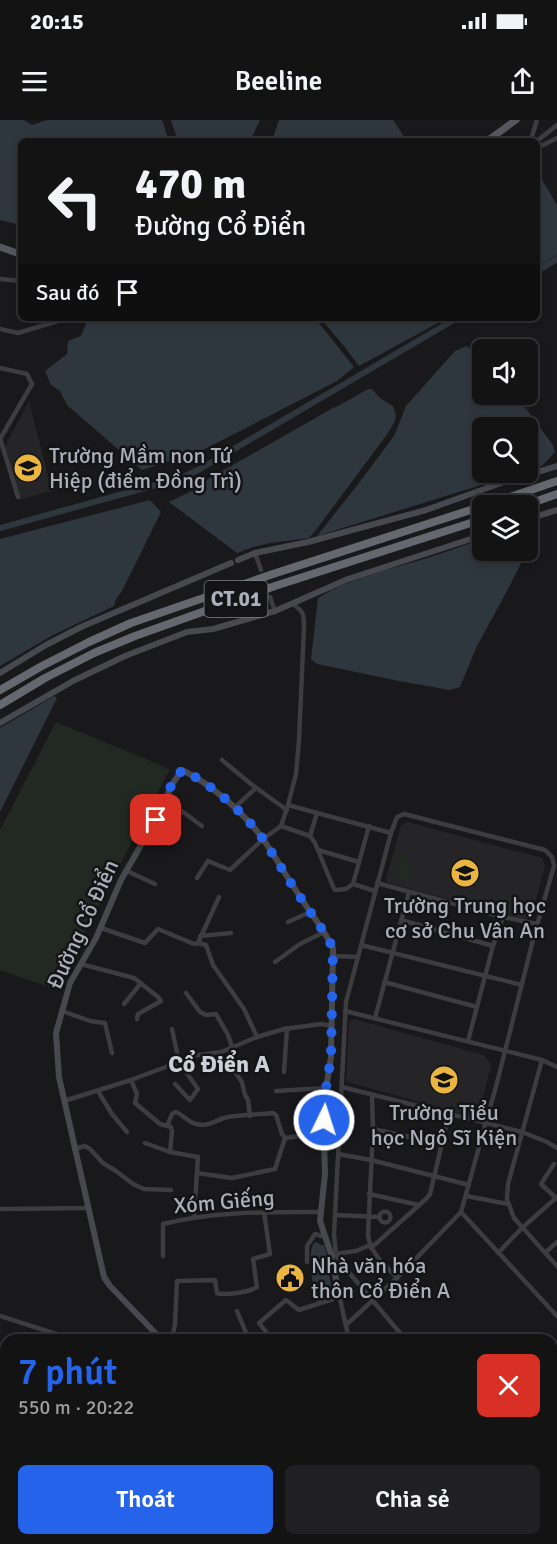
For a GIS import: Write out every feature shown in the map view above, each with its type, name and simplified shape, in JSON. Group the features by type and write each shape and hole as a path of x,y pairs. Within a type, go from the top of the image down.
{"highway":[{"name":"CT.01","path":"516,495 557,481"},
{"path":"538,501 557,494"},
{"name":"CT.01","path":"0,690 42,666 131,623 472,510"},
{"name":"CT.01","path":"0,705 45,678 135,636 274,586 472,523"}],"main road":[{"path":"491,138 516,120"},
{"path":"0,248 18,253"}],"street":[{"path":"534,138 532,135 537,120"},
{"path":"539,138 557,125"},
{"path":"540,146 557,138"},
{"path":"0,279 18,281"},
{"path":"0,329 18,333 58,321"},
{"path":"0,368 27,374 32,384 0,439 18,497"},
{"path":"0,672 81,627 255,553 319,539 426,510 557,466"},
{"path":"538,516 557,510"},
{"path":"0,723 73,681 125,656 187,632 213,629 275,611 348,579 472,539"},
{"path":"255,553 261,570"},
{"path":"270,597 275,611"},
{"path":"197,878 208,861 230,870 263,839 281,826 296,774 299,740 304,615 293,604"},
{"path":"222,760 256,788 287,807 391,833"},
{"name":"Đường Cổ Điển","path":"156,1334 104,1277 59,1077 56,1033 70,983 101,928 127,871 156,820 171,786 182,770 194,776 248,820 263,839 333,948 331,1057 325,1100 325,1174 320,1221 333,1254 339,1294"},
{"path":"234,808 256,788"},
{"path":"164,802 202,826"},
{"path":"310,836 317,813"},
{"path":"346,1325 372,1301 397,1278 461,1212 554,866 552,857 545,850 404,814 398,817 391,833 346,1002 333,1254 372,1301 401,1334"},
{"path":"156,820 173,831"},
{"path":"281,826 310,836 334,889 345,889 354,884 375,891"},
{"path":"354,884 369,826"},
{"path":"318,850 359,861"},
{"path":"127,871 155,884"},
{"path":"377,883 537,924"},
{"path":"375,1018 409,892"},
{"path":"198,943 219,897"},
{"path":"288,922 310,912"},
{"path":"468,1041 503,917"},
{"path":"401,920 494,946"},
{"path":"101,928 145,943 158,929 194,944 206,945 213,965 244,1009 257,1037"},
{"path":"275,962 300,944 324,932"},
{"path":"200,936 231,933"},
{"path":"361,945 522,985"},
{"path":"333,956 358,957"},
{"path":"81,964 134,978 158,996 161,1001 138,1014 137,1019"},
{"path":"384,982 477,1007"},
{"path":"124,1004 141,983"},
{"path":"186,993 200,1012 206,1015 216,1014 221,1021 228,1035 235,1072 242,1082 244,1095 248,1100 250,1116"},
{"path":"62,1011 90,1021 105,1023 112,1053"},
{"path":"345,1011 542,1060 557,1067"},
{"path":"64,1101 131,1080 191,1056 220,1052 287,1028 321,1024 332,1026"},
{"path":"284,1072 287,1028"},
{"path":"172,1029 179,1062 198,1089 190,1100 175,1084"},
{"path":"542,1060 508,1184 507,1199 514,1218 557,1266"},
{"path":"131,1080 137,1094 135,1103 160,1124 171,1127 170,1152"},
{"path":"342,1087 522,1132 557,1148"},
{"path":"276,1091 326,1088"},
{"path":"98,1091 112,1114 127,1132"},
{"path":"372,1095 373,1129 368,1235 370,1247 397,1278"},
{"path":"325,1100 341,1101"},
{"path":"167,1126 172,1114 176,1112 189,1121 202,1125 225,1118 273,1113 276,1115 285,1138"},
{"path":"333,1254 370,1247 395,1228 430,1194 449,1114"},
{"path":"373,1129 442,1144"},
{"path":"285,1138 324,1133"},
{"path":"197,1173 232,1178 275,1169 285,1138"},
{"path":"145,1143 170,1152 198,1157 194,1217"},
{"path":"74,1149 85,1146 103,1163 144,1189 171,1190"},
{"path":"338,1154 469,1185"},
{"path":"498,1253 556,1197 540,1184 554,1164"},
{"path":"369,1194 419,1205"},
{"path":"466,1196 508,1204"},
{"path":"391,1199 387,1212 390,1216 389,1221 395,1228"},
{"path":"0,1209 88,1208"},
{"path":"173,1334 177,1281 215,1280 217,1293 222,1295 253,1290 257,1287 253,1259 270,1254 264,1212"},
{"name":"Xóm Giếng","path":"164,1256 162,1224 194,1217 264,1212 321,1212"},
{"path":"379,1217 381,1213 387,1212"},
{"path":"461,1212 557,1316"},
{"path":"335,1215 379,1217 384,1222 389,1221"},
{"path":"307,1262 308,1246 315,1234 326,1237"},
{"path":"544,1253 557,1242"},
{"path":"268,1334 260,1323 286,1299 299,1310 333,1299 339,1294 348,1334"},
{"path":"237,1311 247,1334"},
{"path":"0,1316 56,1334"}],"shaded area":[{"path":"0,120 24,120 32,125 47,120 162,120 168,138 18,138 18,224 0,220"},
{"path":"171,120 260,120 251,138 177,138"},
{"path":"279,120 393,120 405,138 273,138"},
{"path":"540,176 557,205 557,255 540,265"},
{"path":"87,321 317,321 354,367 337,381 203,450 142,470 67,405 60,391 51,385 45,371 67,354 68,341 81,336"},
{"path":"323,321 442,321 359,366"},
{"path":"467,346 472,350 472,405 523,405 532,417 472,417 472,483 488,483 317,536 394,436 406,406 455,351"},
{"path":"369,389 393,406 395,421 309,538 270,543 237,553 169,502 202,486 203,482"},
{"name":"Trường Mầm non Tứ Hiệp (điểm Đồng Trì)","path":"29,401 52,491 19,500 5,446"},
{"path":"538,425 553,445 555,452 542,466 538,467"},
{"path":"150,500 161,512 114,606 53,635 0,666 0,539"},
{"path":"472,543 472,561 522,561 476,648 460,687 450,690 399,681 317,664 311,659 318,598 366,576"},
{"path":"54,696 57,698 0,812 0,728"},
{"path":"56,722 170,769 55,989 0,970 0,830"},
{"name":"Trường Trung học cơ sở Chu Vân An","path":"408,822 542,858 545,866 531,917 527,920 388,883 386,879 401,826"},
{"path":"406,857 414,877 401,881 393,861"},
{"path":"354,1019 484,1055 491,1065 479,1114 473,1117 348,1082 346,1079 349,1022"},
{"path":"317,1242 324,1245 331,1268 329,1274 333,1296 317,1303 311,1273 311,1251 313,1244"}],"waterway":[{"path":"540,269 557,259"},
{"path":"0,528 181,478 452,321"}],"place":[{"name":"Trường Mầm non Tứ Hiệp (điểm Đồng Trì)","path":"28,468"},
{"name":"Trường Trung học cơ sở Chu Vân An","path":"465,873"},
{"name":"Trường Tiểu học Ngô Sĩ Kiện","path":"444,1080"},
{"name":"Nhà văn hóa thôn Cổ Điển A","path":"290,1278"}],"district":[{"name":"Cổ Điển A","path":"219,1064"}],"route":[{"path":"156,820 171,786 182,770 194,776 248,820 326,934 333,948 331,1057 323,1108 324,1120"}]}
